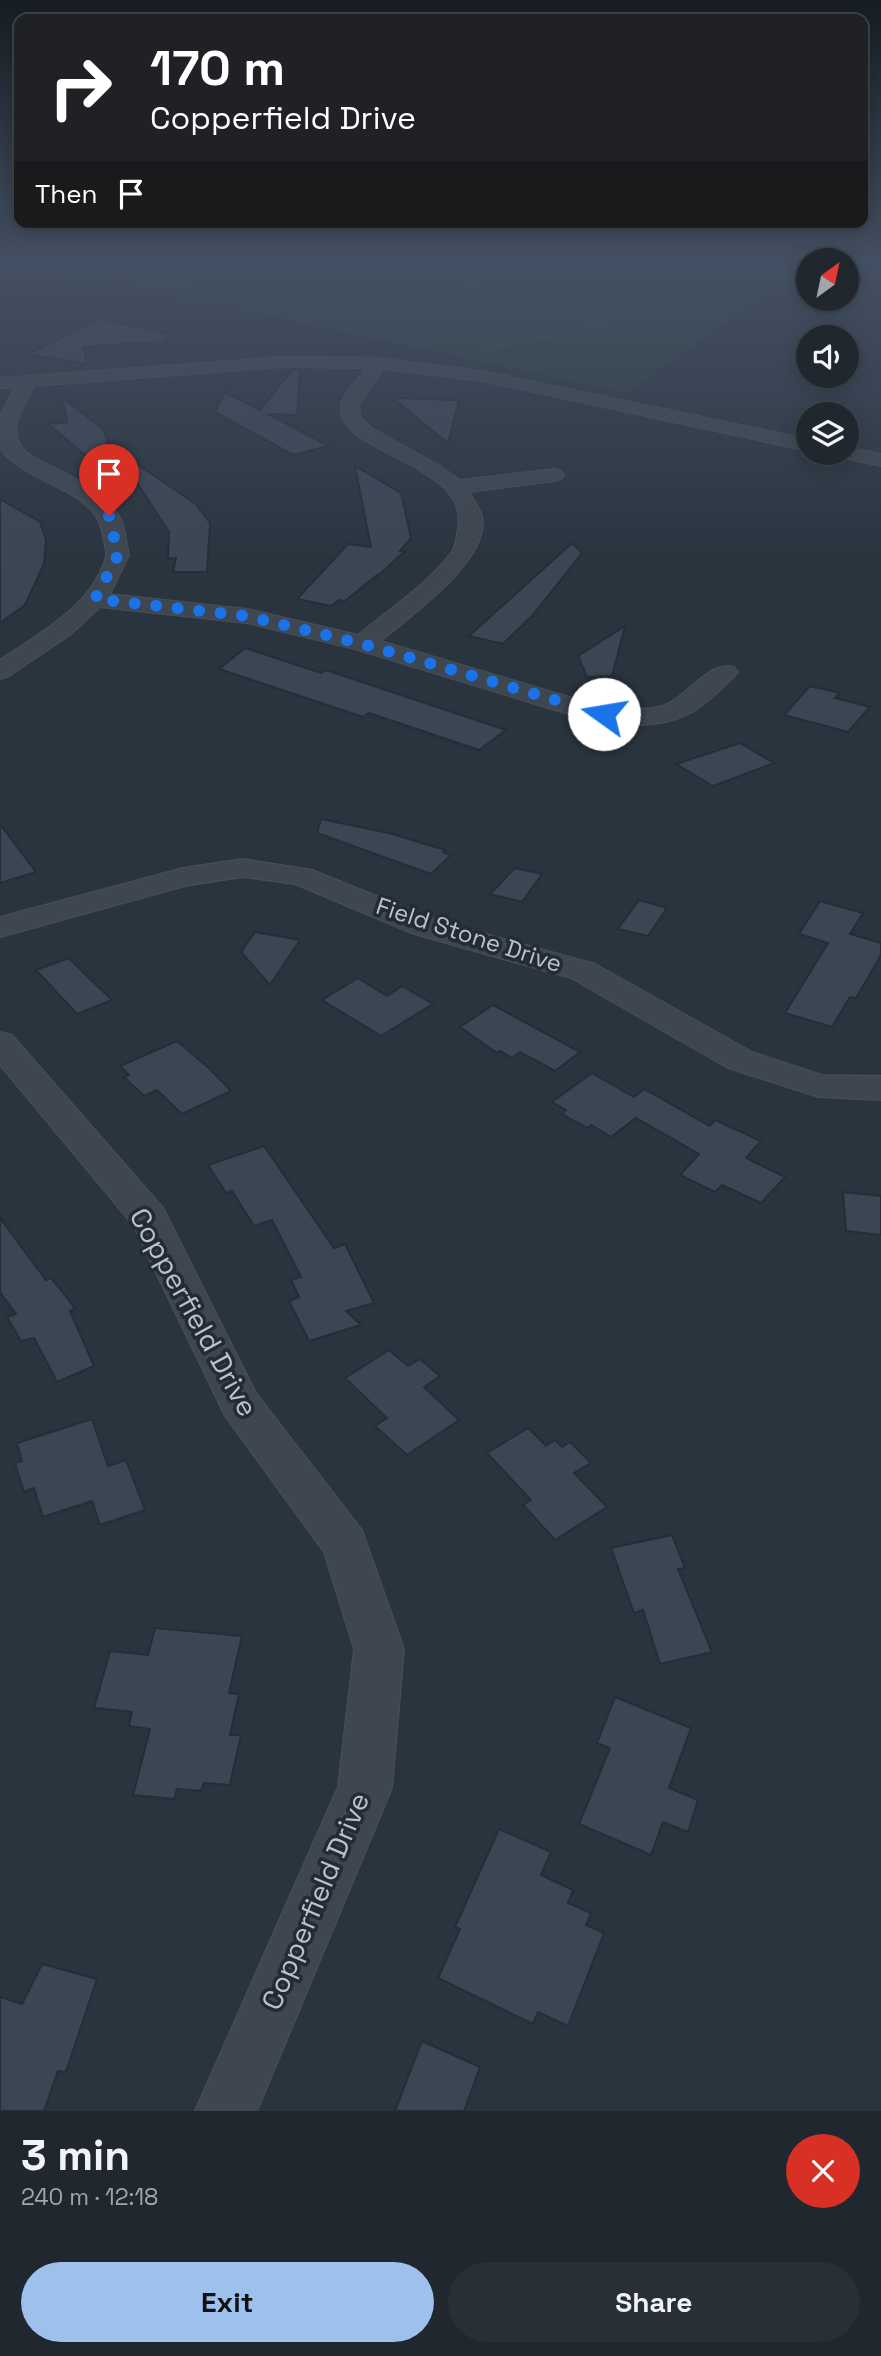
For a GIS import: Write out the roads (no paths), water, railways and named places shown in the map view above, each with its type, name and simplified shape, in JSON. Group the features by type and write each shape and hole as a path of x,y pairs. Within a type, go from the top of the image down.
{"street":[{"path":"0,383 249,365"},
{"path":"363,644 449,570 466,547 471,516 456,487 433,470 363,431 351,418 350,405 376,365"},
{"path":"392,365 437,369 796,442"},
{"path":"0,671 61,630 95,599 118,555 109,516 79,488 17,457 5,441 5,429 27,382"},
{"path":"859,455 881,460"},
{"path":"456,487 554,475"},
{"path":"95,599 247,616 363,644 590,712 619,716 654,716 682,707 725,672"},
{"name":"Field Stone Drive","path":"0,927 183,877 242,869 302,876 425,926 583,971 740,1060 820,1086 881,1088"},
{"name":"Copperfield Drive","path":"0,1043 149,1218 240,1404 345,1544 379,1649 365,1788 226,2111"}]}
